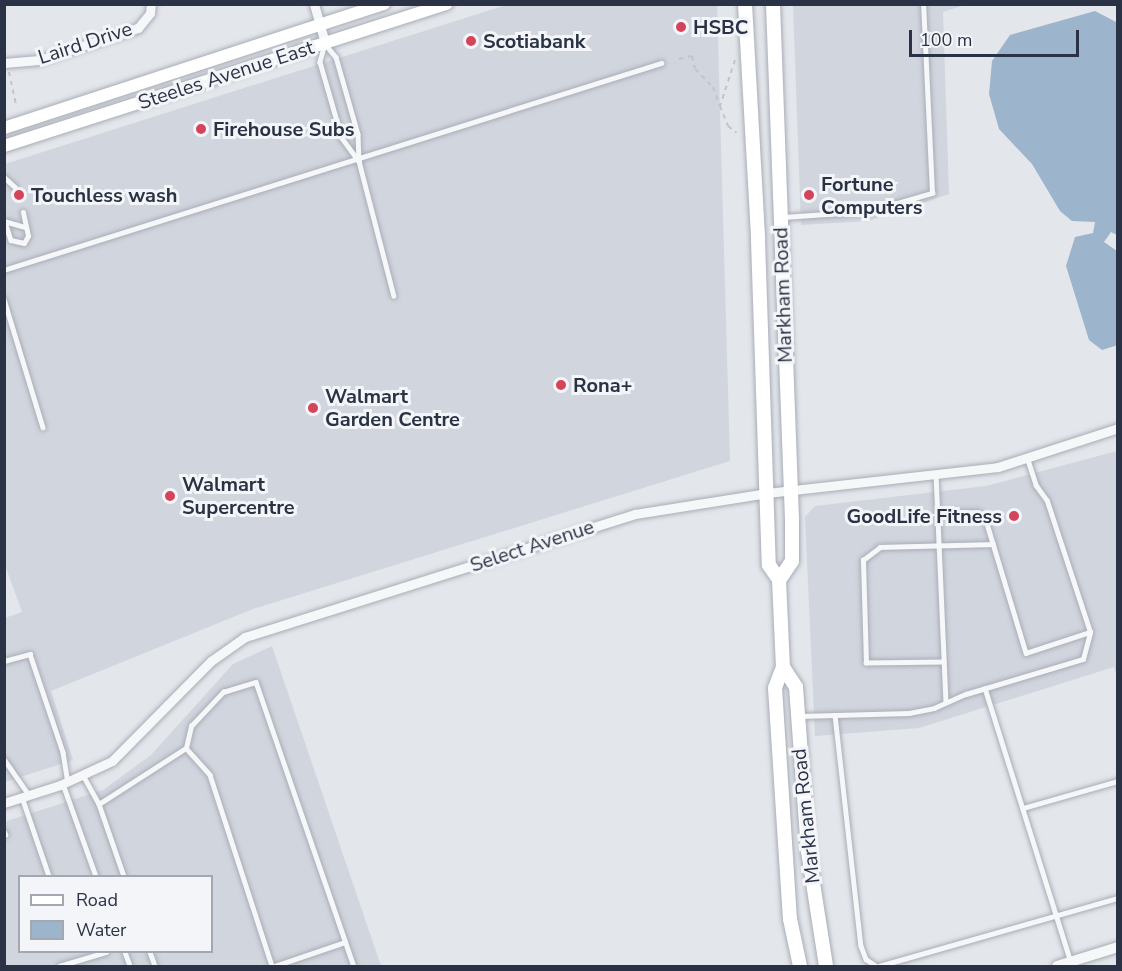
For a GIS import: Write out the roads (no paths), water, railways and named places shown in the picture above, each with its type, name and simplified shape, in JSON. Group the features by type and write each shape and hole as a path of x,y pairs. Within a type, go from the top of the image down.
{"main road":[{"name":"Steeles Avenue East","path":"4,128 384,4"},
{"name":"Steeles Avenue East","path":"4,146 447,4"},
{"name":"Markham Road","path":"745,4 769,565 779,580 783,667 775,688 790,919 800,966"},
{"name":"Markham Road","path":"773,4 792,490 792,561 779,580"},
{"name":"Markham Road","path":"783,667 796,687 796,717 808,851 826,966"}],"street":[{"name":"Laird Drive","path":"6,63 39,60 138,28 150,13 151,4"},
{"path":"314,4 325,43"},
{"name":"Select Avenue","path":"4,803 65,783 112,762 211,661 245,637 635,514 767,493 998,467 1118,428"},
{"path":"1057,966 1118,947"}],"lane":[{"path":"781,218 870,211 932,193 923,4"},
{"path":"325,43 320,63 342,138 359,161"},
{"path":"325,43 336,57 357,134 359,161 394,297"},
{"path":"4,270 359,161 415,138 661,63"},
{"path":"4,177 15,187"},
{"path":"5,222 11,240 19,244 28,236 23,213"},
{"path":"5,222 25,227"},
{"path":"4,299 43,427"},
{"path":"796,717 909,713 1083,658 1090,632 1047,501 1036,486 1027,458"},
{"path":"936,473 946,702"},
{"path":"938,513 977,512 985,517 1026,653 1090,632"},
{"path":"944,662 866,663 863,560 880,547 993,544"},
{"path":"4,661 30,654 63,752 65,783 96,875"},
{"path":"99,804 186,748 191,726 223,692 257,682 354,966"},
{"path":"985,688 1071,962"},
{"path":"835,715 861,946 866,959 877,966 1118,898"},
{"path":"186,748 210,776 273,966 345,942"},
{"path":"4,759 26,796 48,875"},
{"path":"83,775 99,804 124,875"},
{"path":"1023,808 1118,781"},
{"path":"59,966 100,953"}],"water":[{"path":"1095,11 1118,23 1117,235 1111,232 1104,242 1117,251 1118,345 1102,350 1089,340 1066,266 1075,237 1093,233 1095,222 1072,221 1060,211 1032,164 999,129 989,94 992,61 1010,35"}],"place":[{"name":"HSBC","path":"681,27"},
{"name":"Scotiabank","path":"471,41"},
{"name":"Firehouse Subs","path":"201,129"},
{"name":"Touchless wash","path":"19,195"},
{"name":"Fortune Computers","path":"809,195"},
{"name":"Rona+","path":"561,385"},
{"name":"Walmart Garden Centre","path":"313,408"},
{"name":"Walmart Supercentre","path":"170,496"},
{"name":"GoodLife Fitness","path":"1014,516"}]}
